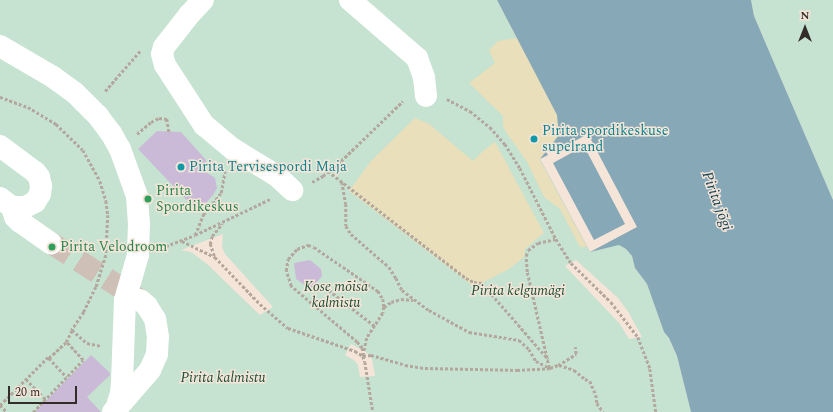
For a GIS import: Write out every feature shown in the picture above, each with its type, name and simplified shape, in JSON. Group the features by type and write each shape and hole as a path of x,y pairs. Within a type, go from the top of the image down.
{"lane":[{"path":"203,0 188,15 164,47 162,54 165,65 204,125 233,149 277,176 292,190"},
{"path":"350,0 417,58 424,77 426,96"},
{"path":"0,46 28,61 69,89 98,116 111,133 120,149 137,196 139,224 138,255 124,300 122,382 114,410"},
{"path":"0,146 35,172 41,182 40,194 35,202 25,207 6,203"},
{"path":"6,203 18,221 51,243"},
{"path":"114,410 150,370 156,354 158,337 155,319 147,306 140,300"}],"path":[{"path":"103,93 140,50"},
{"path":"0,97 13,100 38,112 66,132 90,161 103,191 108,215 106,256 96,287 84,312 66,342 49,358 48,356 0,405 7,412"},
{"path":"138,255 181,241 226,222 253,206 317,180 404,101 414,97 440,97 470,111 490,127 505,144 520,168 561,249 570,263 593,283 620,312 638,337 650,369 656,412"},
{"path":"148,124 155,118 166,119 169,132"},
{"path":"328,171 466,278 474,282 482,283 548,359"},
{"path":"195,235 203,215 221,193 223,181"},
{"path":"342,182 346,204 346,226 351,234 389,267 402,290 413,300 449,322 469,332 520,340 529,349 536,361 550,368"},
{"path":"215,257 210,244 212,236 216,230 226,222"},
{"path":"550,368 527,272 526,256 528,250 538,243 556,239"},
{"path":"181,241 215,257 265,309 288,328 355,351 363,356 371,355 405,365 425,368 516,370 550,368 558,365 576,354 575,347"},
{"path":"363,356 367,338 383,313 383,299 378,291 314,247 308,245 297,248 288,259 286,270 291,286 357,342 362,348 363,356 365,362 373,412"},
{"path":"321,284 375,326"},
{"path":"384,307 391,302 401,299 413,300"},
{"path":"72,330 87,343 100,346 122,344"},
{"path":"33,412 83,360 66,342"},
{"path":"49,358 67,377"},
{"path":"558,365 574,370 590,381 596,395 597,403 603,412"},
{"path":"26,379 45,399"}],"green space":[{"name":"Pirita Spordikeskus","path":"0,0 497,0 557,115 593,251 619,245 626,249 632,256 635,268 647,284 664,332 669,338 677,356 691,412 0,412","holes":["223,234 222,247 225,254 273,307 260,315 207,264 191,252 181,250","576,260 618,298 629,313 642,337 629,339 620,324 565,266","351,344 366,352 372,359 375,376 360,377 358,365 354,360 345,355"]},
{"path":"751,0 833,0 833,200 754,16"}],"sand":[{"name":"Pirita spordikeskuse supelrand","path":"517,38 557,115 559,135 540,160 587,247 580,247 560,209 544,197 527,162 506,132 503,126 503,116 469,83 495,63 489,50 498,41"},
{"path":"415,118 429,124 473,161 495,142 544,233 525,249 524,257 509,269 480,284 473,286 349,191 371,161"}],"water":[{"name":"Pirita jõgi","path":"497,0 751,0 754,16 833,200 833,412 691,412 677,356 669,338 664,332 647,284 635,268 632,256 626,249 619,245 590,252 540,159 559,135 557,115"}],"pier":[{"path":"588,134 637,227 590,252 540,159 548,155 545,150 551,143 556,151","holes":["584,146 625,224 594,240 553,163"]}],"building":[{"name":"Pirita Tervisespordi Maja","path":"157,131 181,132 206,160 206,172 215,178 217,188 213,195 198,212 138,149"},
{"path":"310,260 321,269 322,276 311,289 296,279 294,263"},
{"path":"91,355 110,373 110,375 87,397 101,412 35,412"}],"tunnel":[{"path":"51,243 140,300"}],"place":[{"name":"Pirita spordikeskuse supelrand","path":"534,139"},
{"name":"Pirita Tervisespordi Maja","path":"181,167"},
{"name":"Pirita Spordikeskus","path":"148,199"},
{"name":"Pirita Velodroom","path":"52,247"}],"park label":[{"name":"Pirita kelgumägi","path":"518,291"},
{"name":"Kose mõisa kalmistu","path":"336,296"},
{"name":"Pirita kalmistu","path":"223,378"}]}
